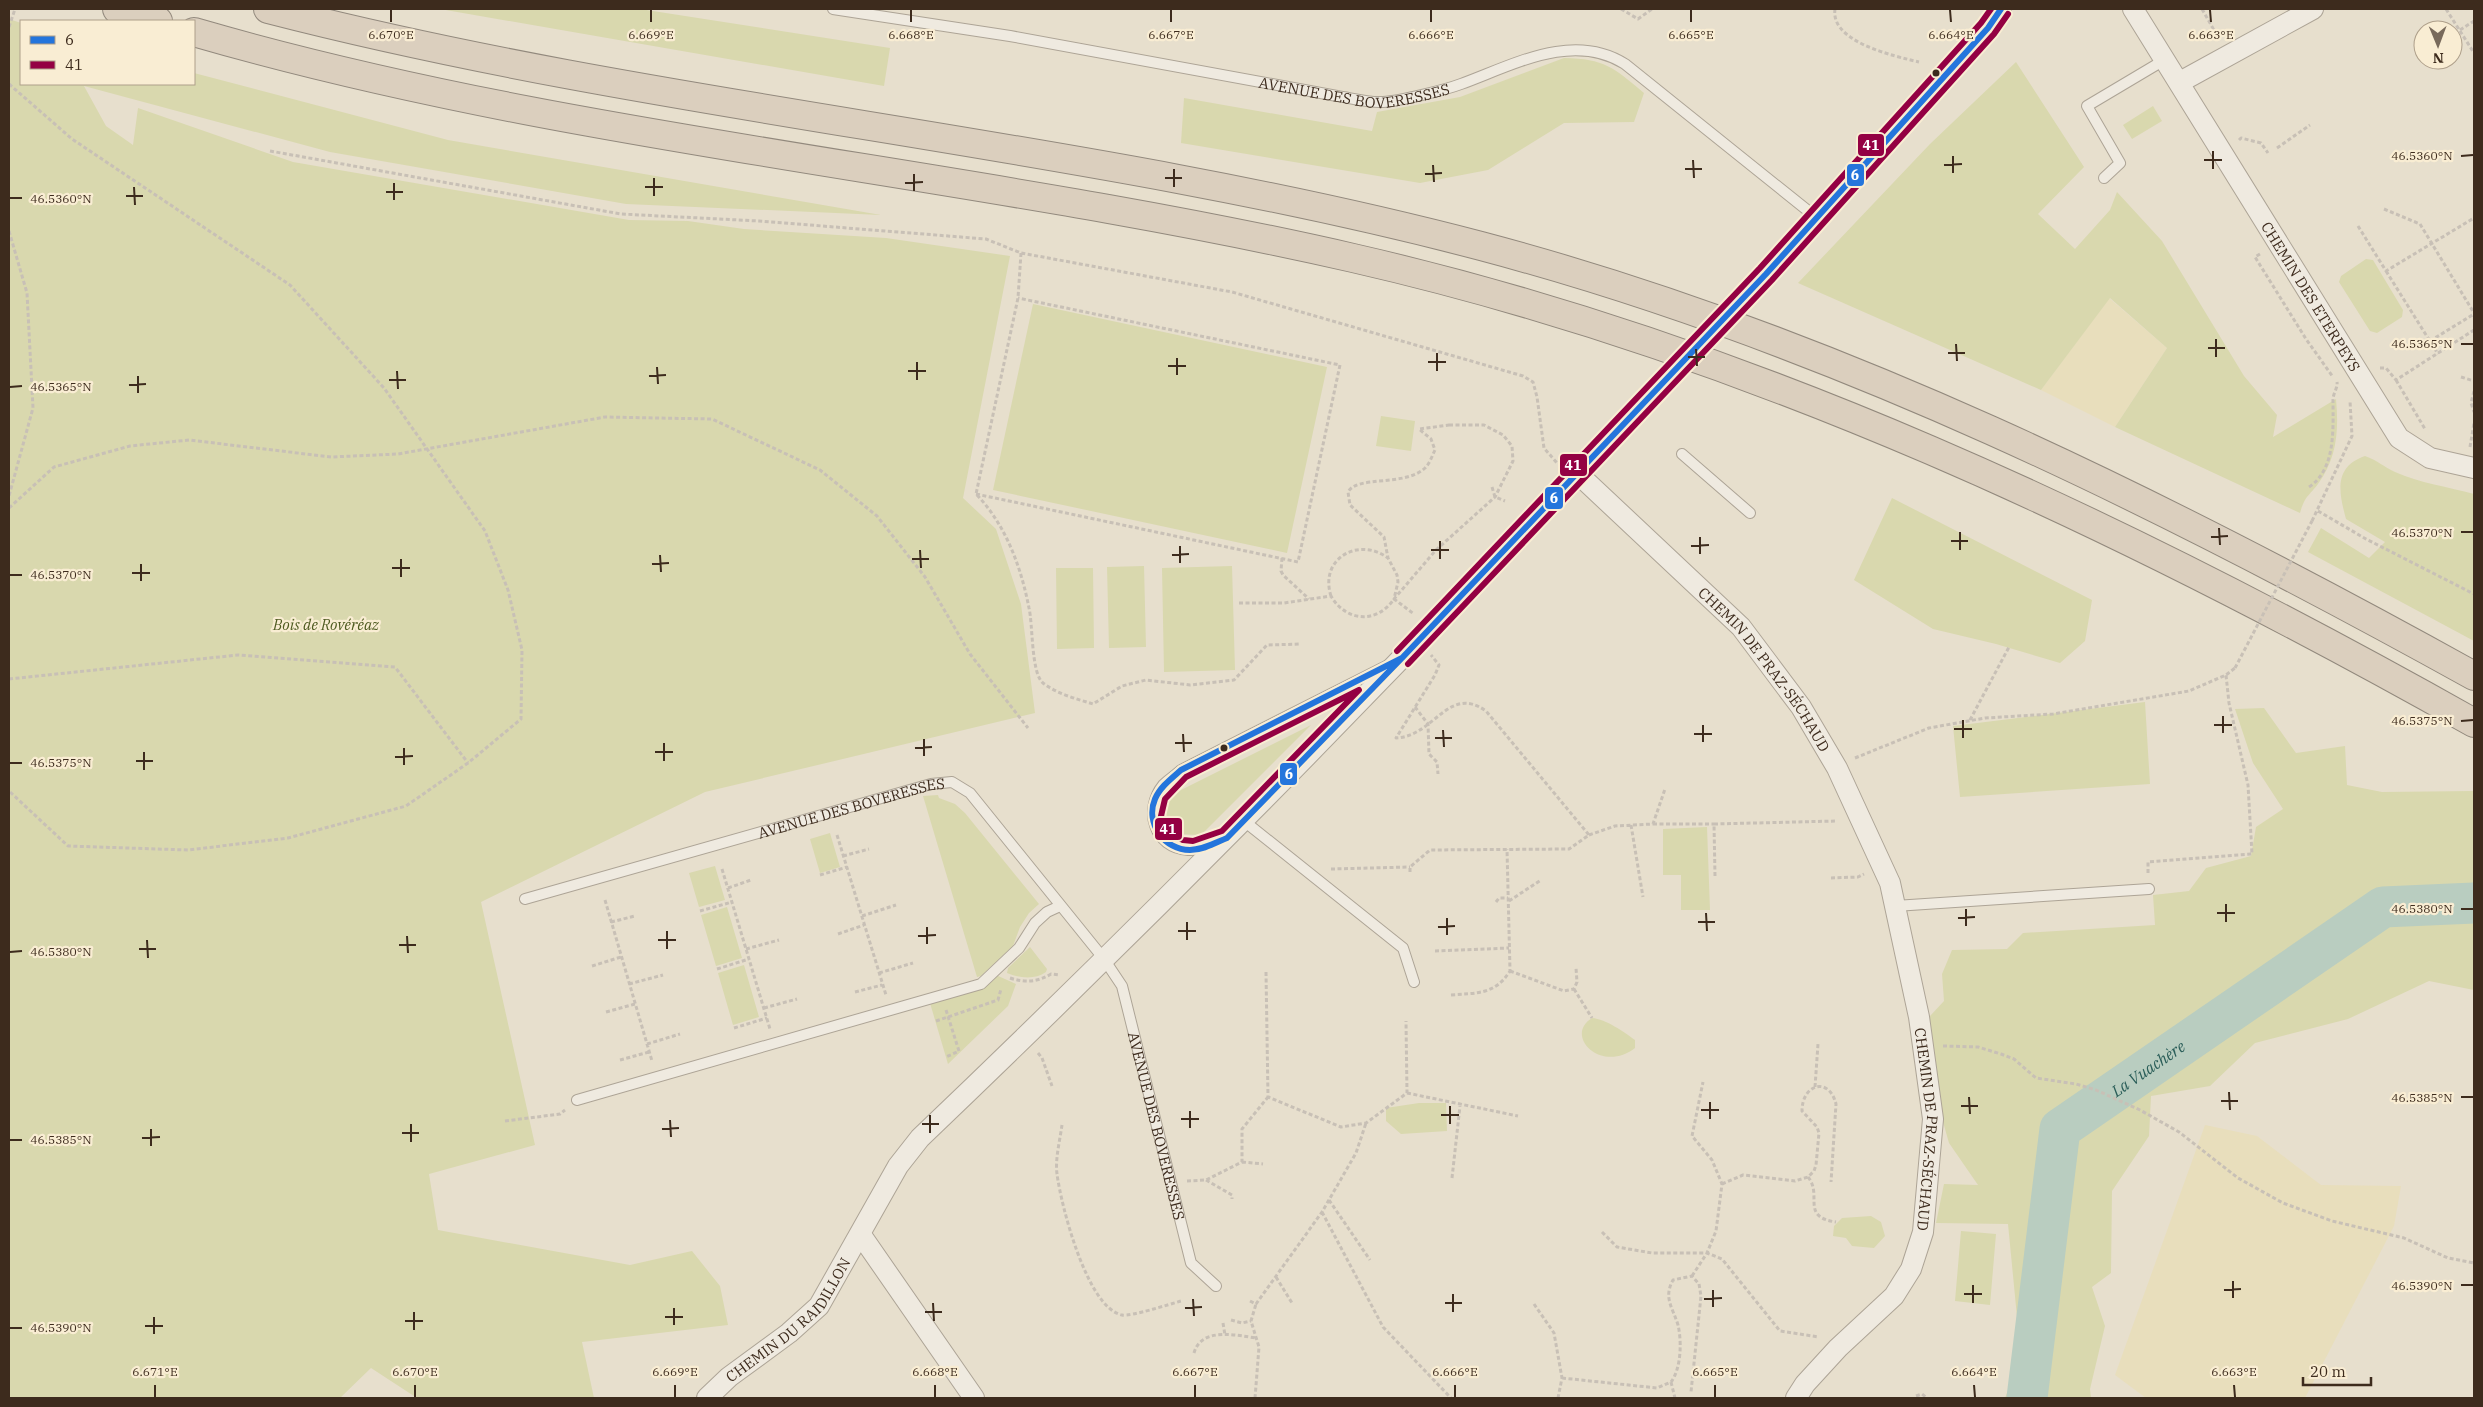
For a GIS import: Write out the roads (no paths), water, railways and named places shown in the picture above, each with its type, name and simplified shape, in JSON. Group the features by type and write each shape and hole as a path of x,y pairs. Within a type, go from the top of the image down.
{"highway":[{"path":"117,9 155,20"},
{"path":"268,9 458,53 602,81 1021,151 1252,193 1429,233 1582,276 1762,336 1840,366 2029,447 2142,501 2291,577 2474,676"},
{"path":"195,32 354,74 468,98 620,127 1130,212 1250,236 1357,259 1485,292 1638,337 1823,404 2016,487 2290,623 2474,723"}],"street":[{"path":"974,1398 860,1235 898,1166 920,1138 1227,838 1402,658 1766,274 1988,28 2001,9"},
{"name":"CHEMIN DES ETERPEYS","path":"2133,9 2166,59 2399,438 2430,458 2472,461"},
{"path":"2180,82 2313,9"},
{"name":"CHEMIN DE PRAZ-SÉCHAUD","path":"1573,476 1741,626 1801,707 1837,768 1890,883 1916,996 1933,1119 1924,1232 1911,1269 1894,1296 1838,1348 1805,1384 1796,1398"},
{"name":"CHEMIN DU RAIDILLON","path":"707,1398 729,1377 789,1334 819,1306 860,1235"}],"lane":[{"name":"AVENUE DES BOVERESSES","path":"833,9 1010,36 1337,96 1382,102 1458,85 1521,61 1560,50 1591,51 1612,56 1625,64 1817,218"},
{"path":"2104,178 2120,163 2087,106 2166,59"},
{"path":"1682,454 1750,513"},
{"path":"1227,838 1189,850 1173,847 1164,840 1154,824 1152,810 1155,799 1164,785 1182,770 1402,658"},
{"name":"AVENUE DES BOVERESSES","path":"525,899 931,784 952,782 970,793 1104,959 1122,986 1191,1263 1216,1286"},
{"path":"1244,821 1403,948 1414,982"},
{"path":"1895,906 2149,889"},
{"path":"577,1100 981,984 1019,948 1035,923 1047,912 1060,906"}],"waterway":[{"name":"La Vuachère","path":"2027,1398 2060,1129 2383,907 2474,903"}],"park label":[{"name":"Bois de Rovéréaz","path":"326,624"}]}
